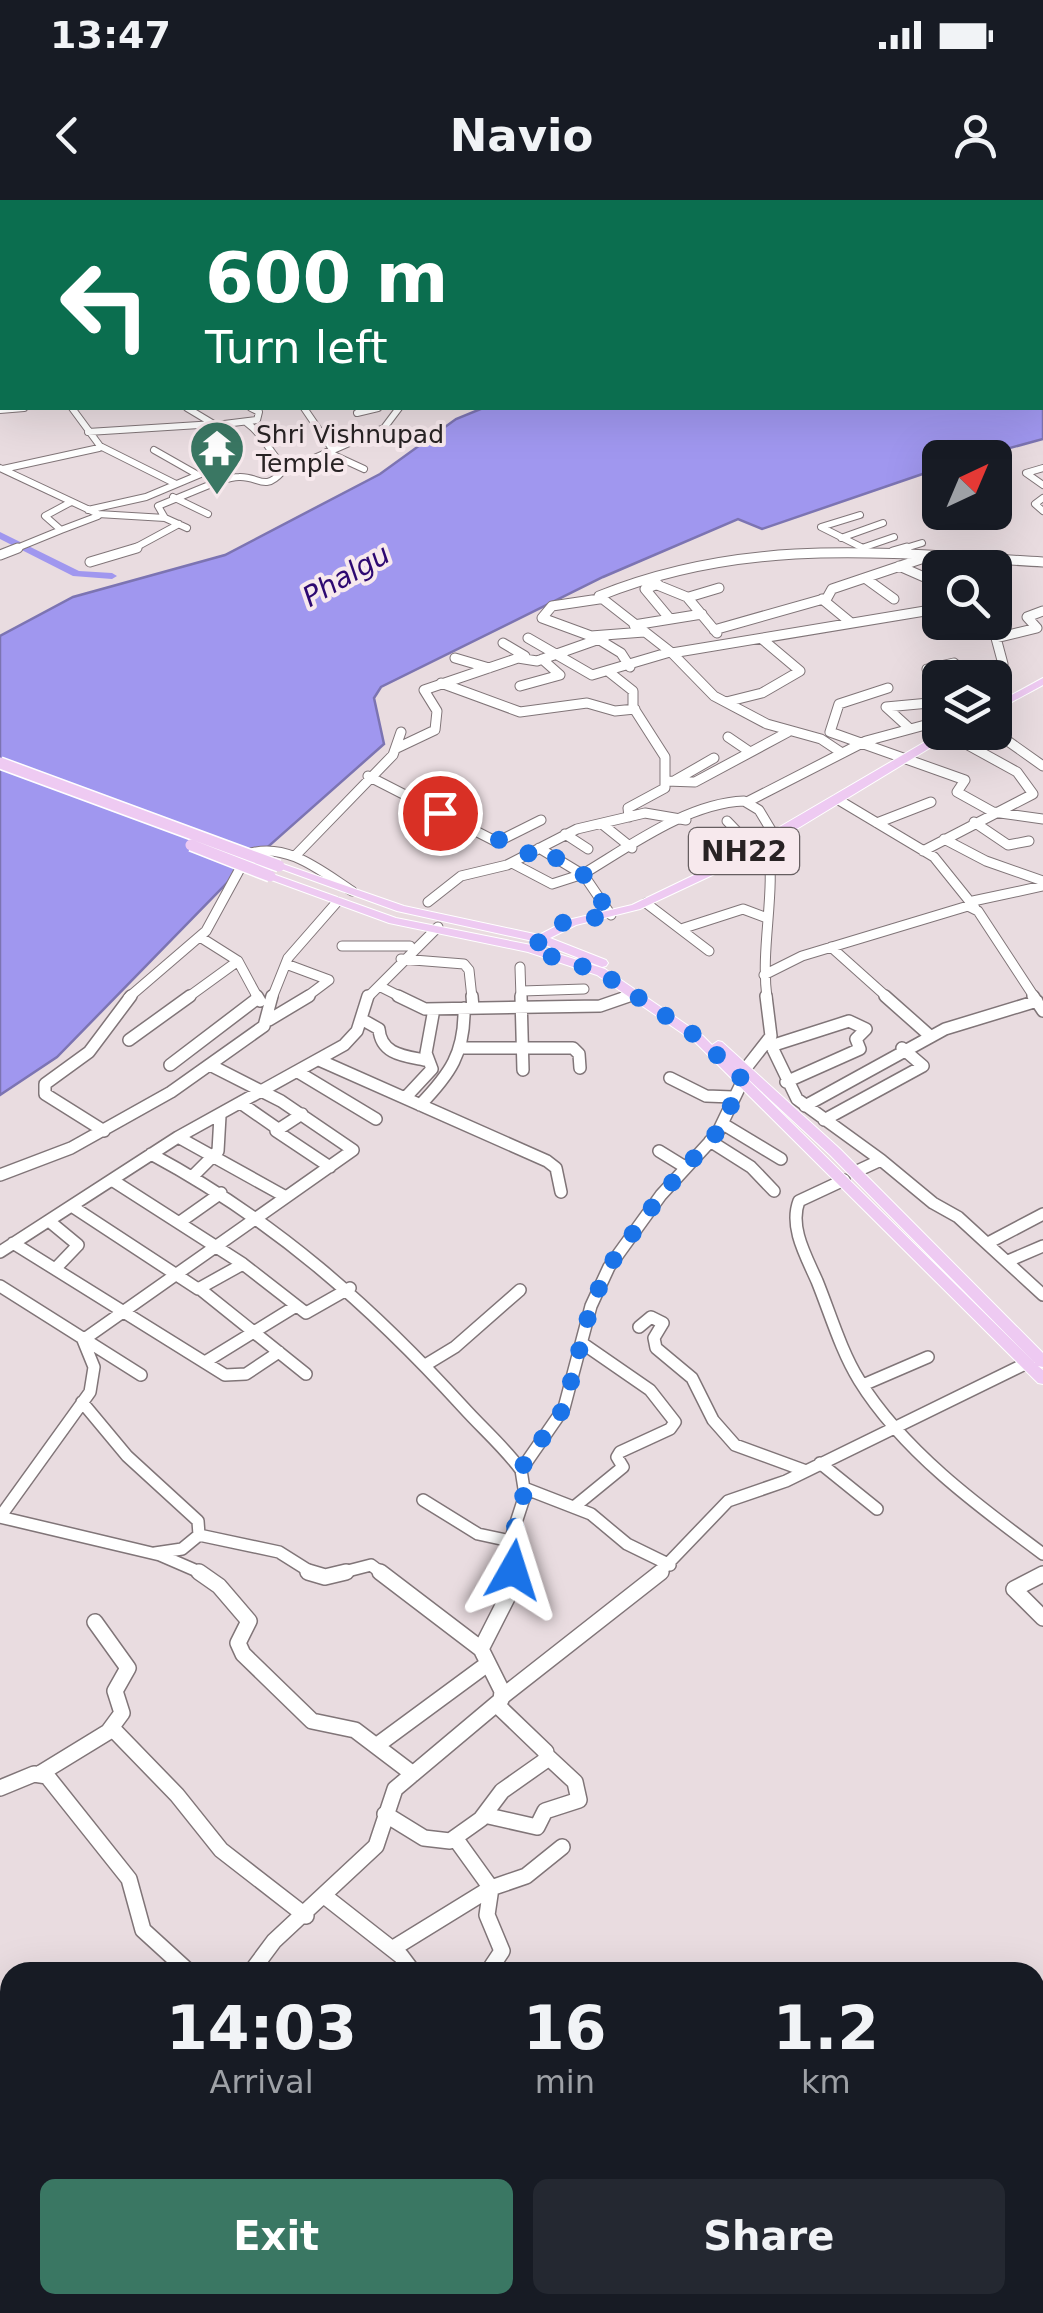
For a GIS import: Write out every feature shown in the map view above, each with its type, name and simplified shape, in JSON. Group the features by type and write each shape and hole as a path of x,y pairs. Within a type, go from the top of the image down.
{"main road":[{"path":"1012,698 1043,681"},
{"name":"NH22","path":"536,944 556,924 611,915 646,903 922,750"},
{"path":"0,764 274,871 337,902 393,921 536,944 600,972 699,1038 744,1074"},
{"path":"0,772 274,871 605,964 684,1018 744,1074 1038,1360 1043,1379"}],"street":[{"path":"73,410 99,448 176,484"},
{"path":"88,510 146,497 218,462 222,446 216,424 191,410"},
{"path":"252,410 259,416"},
{"path":"305,410 329,450 364,469"},
{"path":"357,413 370,410"},
{"path":"218,462 241,476 268,484 289,469 384,428 398,415 398,410"},
{"path":"88,432 247,423 271,412"},
{"path":"247,423 267,437 273,456 289,469"},
{"path":"2,469 99,448"},
{"path":"154,450 214,483"},
{"path":"1043,468 1026,472 1043,485"},
{"path":"2,469 88,510 109,516 165,518 183,526 134,550 90,562"},
{"path":"158,506 241,476"},
{"path":"160,491 208,514"},
{"path":"146,497 165,518"},
{"path":"1043,498 1034,504 1043,511"},
{"path":"61,530 46,516 71,502"},
{"path":"860,514 821,527 922,576"},
{"path":"0,555 98,516"},
{"path":"841,538 884,524"},
{"path":"862,548 894,537"},
{"path":"887,554 922,542"},
{"path":"599,599 602,594 749,554 922,556"},
{"path":"714,630 822,599 832,588 922,559"},
{"path":"1012,561 1043,562"},
{"path":"865,578 894,599"},
{"path":"654,579 689,597 724,642"},
{"path":"654,579 645,588 670,619"},
{"path":"689,597 718,588"},
{"path":"630,667 621,653 602,638 564,630 542,618 552,606 599,599 620,608 700,684 726,702 788,732 816,738 842,753"},
{"path":"822,599 850,622"},
{"path":"528,638 592,675 724,642 922,611"},
{"path":"1002,660 996,638 1037,628 1027,618 1043,611"},
{"path":"634,624 702,614"},
{"path":"295,856 397,748 435,730 437,711 423,691 526,658 602,638 644,632"},
{"path":"726,702 762,693 800,670 762,639"},
{"path":"503,643 526,658 542,659 560,674 520,686"},
{"path":"542,659 553,651"},
{"path":"455,658 489,668"},
{"path":"609,672 633,691 635,709 666,757 672,784"},
{"path":"441,684 520,712 587,703 615,711 635,709"},
{"path":"888,688 839,704 829,729 858,745 965,780 957,792 993,812 1043,819"},
{"path":"908,727 886,707 922,704"},
{"path":"512,863 552,884 583,874 725,802 748,802 858,745 922,725"},
{"path":"397,748 401,732"},
{"path":"672,784 690,782 788,732"},
{"path":"728,737 750,752"},
{"path":"1012,744 1043,766"},
{"path":"923,850 1033,794 1016,772 978,750"},
{"path":"629,817 627,810 635,804 714,758"},
{"path":"368,776 407,790 423,806 583,874 611,915"},
{"path":"806,1106 929,1035 1000,1009 1040,1006 974,905 938,860 838,799"},
{"path":"748,802 761,812 770,837 764,974 772,1014 771,1044 786,1082 806,1106 988,1243 1043,1294"},
{"path":"877,823 931,802"},
{"path":"635,804 686,820"},
{"path":"428,902 460,876 512,863 566,834 659,809"},
{"path":"659,809 665,831"},
{"path":"503,841 542,820"},
{"path":"726,821 752,847"},
{"path":"974,822 1008,846 1029,841"},
{"path":"602,824 632,848"},
{"path":"566,834 588,849"},
{"path":"944,839 1043,884"},
{"path":"104,1130 45,1094 45,1084 89,1052 122,1003 200,937 220,914 248,854 263,848 295,856 353,892"},
{"path":"764,974 831,947 1043,884"},
{"path":"270,1017 271,994 286,964 308,932 337,902"},
{"path":"646,903 666,923 710,951"},
{"path":"681,930 743,909 768,918"},
{"path":"0,1252 178,1137 352,1039 363,1020 364,1002 410,946 438,926"},
{"path":"200,937 238,961 270,1017"},
{"path":"342,946 410,946"},
{"path":"831,947 929,1035"},
{"path":"400,958 464,964 469,970 465,1048 457,1068 420,1105"},
{"path":"129,1040 238,961"},
{"path":"0,1175 53,1156 104,1130 210,1065 270,1017 282,1016 329,980 286,964"},
{"path":"520,968 523,1070"},
{"path":"379,986 414,1007 434,1009 600,1006 634,994"},
{"path":"522,991 584,989"},
{"path":"170,1065 258,998"},
{"path":"405,1098 432,1069 426,1054 434,1009"},
{"path":"363,1020 379,1029 380,1041 388,1052 429,1062"},
{"path":"520,1470 564,1408 598,1287 609,1266 685,1166 723,1124 744,1074 771,1044 850,1022 858,1022 866,1030 856,1039 862,1045 860,1049 786,1082"},
{"path":"465,1048 572,1048 579,1054 580,1068"},
{"path":"824,1120 923,1066 902,1048"},
{"path":"319,1060 551,1163 561,1192"},
{"path":"83,1340 353,1147 264,1092 210,1065"},
{"path":"298,1072 376,1119"},
{"path":"670,1078 700,1094 733,1098"},
{"path":"242,1104 330,1166"},
{"path":"278,1129 302,1114"},
{"path":"193,1176 216,1155 220,1116"},
{"path":"723,1124 781,1159"},
{"path":"178,1137 286,1197"},
{"path":"710,1140 751,1167 774,1191"},
{"path":"658,1151 685,1166"},
{"path":"151,1154 260,1216 350,1288 428,1364 520,1470 523,1510 510,1541 513,1586 480,1648"},
{"path":"881,1160 799,1201 794,1214 801,1244 843,1350 896,1429 998,1521 1041,1551"},
{"path":"112,1180 218,1246 296,1306 312,1313 350,1288"},
{"path":"180,1222 221,1193"},
{"path":"74,1207 200,1289 306,1374"},
{"path":"988,1243 1043,1214"},
{"path":"49,1221 78,1242 77,1249 56,1268"},
{"path":"13,1243 225,1375 238,1377 280,1352"},
{"path":"1008,1261 1043,1246"},
{"path":"200,1289 243,1264"},
{"path":"0,1286 142,1375"},
{"path":"428,1364 455,1347 520,1290"},
{"path":"205,1362 296,1306"},
{"path":"639,1326 649,1317 663,1324 654,1338 656,1348 692,1378 730,1441 741,1449 806,1470"},
{"path":"83,1340 95,1374 82,1402 0,1517 41,1532 146,1554 195,1569 216,1584 250,1621 238,1643 254,1665 318,1725 349,1727 413,1774"},
{"path":"574,1507 623,1467 617,1457 620,1452 670,1429 675,1422 672,1411 582,1343"},
{"path":"863,1385 928,1357"},
{"path":"260,1962 274,1942 327,1898 377,1844 389,1796 670,1565 721,1508 1038,1360"},
{"path":"82,1402 127,1456 196,1518 199,1535"},
{"path":"820,1464 877,1509"},
{"path":"524,1488 591,1514 627,1544 670,1565"},
{"path":"423,1500 478,1534 510,1541"},
{"path":"146,1554 182,1549 199,1535"},
{"path":"199,1535 279,1552 310,1573 325,1578 371,1565 480,1648 500,1701 575,1782 579,1800 545,1811 538,1827 484,1815"},
{"path":"1043,1574 1014,1590 1043,1618"},
{"path":"0,1788 41,1773 112,1728 123,1710 116,1686 128,1668 95,1622"},
{"path":"376,1746 486,1664"},
{"path":"112,1728 177,1795 221,1850 306,1916"},
{"path":"385,1814 431,1840 455,1838 484,1815 502,1791 547,1756"},
{"path":"41,1773 73,1804 100,1847 129,1879 143,1930 178,1962"},
{"path":"455,1838 490,1888 487,1915 502,1951 495,1962"},
{"path":"392,1949 490,1888 526,1876 562,1847"},
{"path":"327,1898 404,1962"}],"water":[{"name":"Phalgu","path":"478,410 1043,410 1043,439 1012,447 1012,440 922,440 922,474 762,529 738,519 603,577 381,687 374,698 384,744 227,883 57,1057 0,1095 0,636 73,597 225,555 380,474 456,419"}],"waterway":[{"path":"0,535 77,574 112,576"}],"place":[{"name":"Shri Vishnupad Temple","path":"217,497"}],"route":[{"path":"440,813 530,854 539,848 572,871 583,874 611,915 556,924 531,950 600,972 699,1038 743,1080 720,1129 661,1195 598,1287 564,1408 520,1470 524,1502 510,1541 513,1570"}]}
